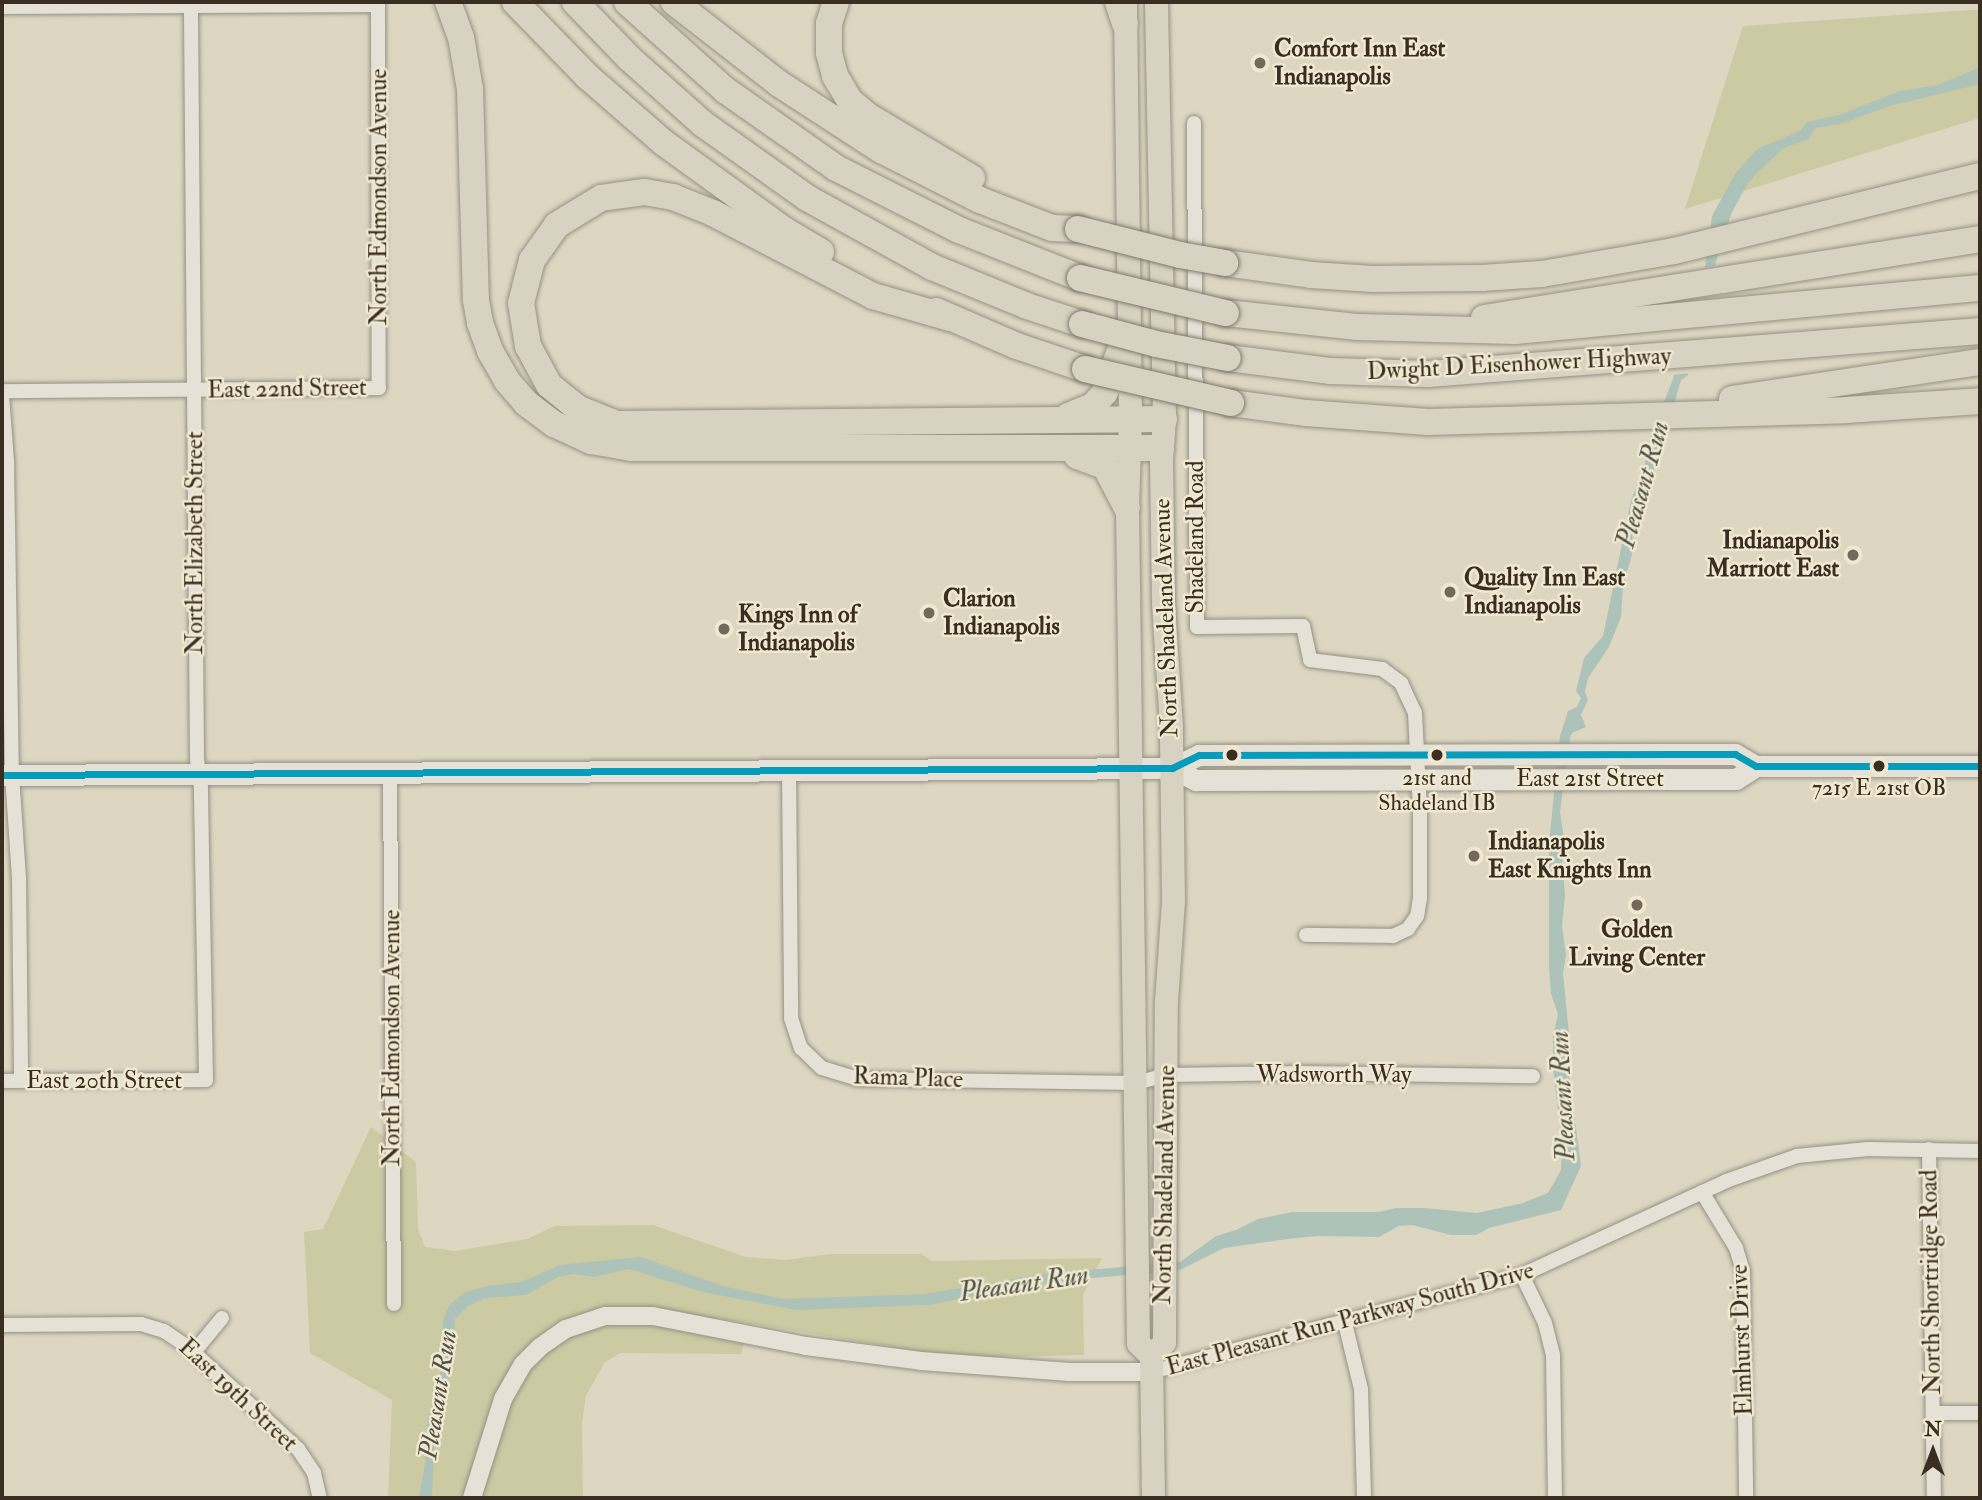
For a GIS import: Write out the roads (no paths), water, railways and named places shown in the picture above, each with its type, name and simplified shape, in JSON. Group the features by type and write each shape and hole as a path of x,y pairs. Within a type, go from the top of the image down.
{"highway":[{"path":"448,2 464,48 470,89 476,300 480,323 500,372 535,411 575,435 631,448 1161,448"},
{"path":"515,2 589,77 701,172 783,230 950,318"},
{"name":"Dwight D Eisenhower Highway","path":"575,2 647,75 703,124 807,198 932,267 1027,306 1156,344 1228,358 1331,371 1404,374 1639,360 1980,331"},
{"name":"Dwight D Eisenhower Highway","path":"627,2 725,90 836,168 958,230 1080,278 1226,313 1305,324 1515,331 1652,316 1980,288"},
{"path":"674,2 778,83 851,133 908,166 1041,224 1078,229 1180,256 1225,263 1342,278 1470,278 1572,270 1674,251 1980,176"},
{"path":"836,2 829,24 829,53 835,76 850,101 868,116 954,169 1078,229"},
{"path":"1771,226 1868,191 1980,158"},
{"path":"1164,419 617,424 577,408 549,384 528,346 522,303 532,260 557,225 601,198 644,192 673,197 712,213 873,296 950,318 1085,369 1231,403 1306,413 1427,422 1658,415 1708,409 1980,362"},
{"path":"1426,330 1980,239"},
{"path":"1058,419 1093,405 1105,392 1128,328"},
{"path":"1708,409 1846,410 1980,401"},
{"path":"1055,450 1098,461 1105,466 1127,508"}],"main road":[{"name":"North Shadeland Avenue","path":"1151,1364 1164,1342 1166,1001 1173,901 1172,768 1163,602 1161,448 1164,419 1156,2"},
{"name":"North Shadeland Avenue","path":"1123,9 1130,420 1127,508 1138,1343 1151,1364 1153,1498"},
{"name":"East 21st Street","path":"1419,767 1541,754 1735,754 1756,766 1980,766"},
{"name":"East 21st Street","path":"7,775 1172,768 1199,755 1419,767 1538,779 1737,779 1756,766"}],"street":[{"name":"North Edmondson Avenue","path":"191,6 379,5 379,388"},
{"path":"2,7 191,6"},
{"name":"North Elizabeth Street","path":"191,6 197,762 200,774 206,1080"},
{"name":"Shadeland Road","path":"1194,123 1197,627 1303,626 1310,660 1382,669 1401,683 1411,700 1419,767"},
{"name":"East 22nd Street","path":"2,393 379,388"},
{"path":"2,393 7,461 7,775 18,841 21,1081"},
{"path":"1306,935 1393,936 1413,923 1420,898 1419,767"},
{"name":"Rama Place","path":"789,770 791,1018 801,1048 822,1068 858,1079 1136,1083"},
{"name":"North Edmondson Avenue","path":"390,773 394,1304"},
{"name":"Wadsworth Way","path":"1136,1083 1166,1075 1304,1073 1533,1076"},
{"name":"East 20th Street","path":"2,1081 206,1080"},
{"name":"East Pleasant Run Parkway South Drive","path":"472,1498 503,1399 523,1364 547,1341 566,1329 606,1316 653,1316 806,1346 921,1361 1070,1372 1151,1364 1345,1323 1522,1276 1702,1192 1753,1171 1812,1153 1929,1149 1980,1151"},
{"name":"North Shortridge Road","path":"1929,1149 1934,1498"},
{"name":"Elmhurst Drive","path":"1702,1192 1736,1248 1743,1271 1745,1498"},
{"path":"1522,1276 1545,1323 1553,1354 1555,1498"},
{"path":"194,1352 222,1318"},
{"path":"1345,1323 1361,1389 1364,1498"},
{"name":"East 19th Street","path":"2,1325 141,1324 164,1331 194,1352 298,1449 314,1473 320,1498"},
{"path":"1933,1413 1980,1413"}],"water":[{"name":"Pleasant Run","path":"1980,67 1980,84 1890,106 1841,124 1815,128 1809,139 1784,148 1757,173 1748,183 1731,214 1717,258 1688,375 1681,380 1664,438 1658,442 1652,482 1644,503 1633,519 1632,555 1623,585 1621,617 1609,647 1588,678 1585,692 1588,700 1581,715 1586,727 1572,733 1570,738 1560,812 1566,851 1562,856 1565,895 1562,926 1566,955 1563,973 1569,1034 1569,1075 1581,1166 1561,1210 1489,1228 1476,1235 1451,1235 1412,1225 1399,1226 1379,1237 1317,1236 1224,1248 1180,1270 1042,1283 928,1305 796,1310 703,1292 629,1269 594,1277 574,1274 558,1277 526,1295 485,1298 468,1306 455,1319 451,1372 435,1422 432,1498 419,1498 425,1464 427,1423 440,1374 443,1319 450,1304 464,1293 486,1286 521,1282 560,1265 641,1257 723,1286 783,1299 925,1294 1041,1274 1180,1262 1216,1236 1258,1219 1293,1212 1379,1212 1396,1208 1424,1208 1477,1213 1523,1203 1548,1193 1561,1170 1562,1146 1553,1067 1553,1037 1558,1014 1551,994 1549,968 1549,843 1560,736 1568,711 1577,707 1581,698 1576,691 1584,658 1603,636 1631,500 1645,463 1649,440 1673,379 1705,267 1712,216 1735,174 1757,149 1800,131 1807,122 1839,115 1900,91 1938,85"}],"place":[{"name":"Comfort Inn East Indianapolis","path":"1260,63"},
{"name":"Indianapolis Marriott East","path":"1853,555"},
{"name":"Quality Inn East Indianapolis","path":"1450,592"},
{"name":"Clarion Indianapolis","path":"929,613"},
{"name":"Kings Inn of Indianapolis","path":"724,629"},
{"name":"21st and Shadeland IB","path":"1437,755"},
{"name":"7215 E 21st OB","path":"1879,766"},
{"name":"Indianapolis East Knights Inn","path":"1474,856"},
{"name":"Golden Living Center","path":"1637,905"}]}
